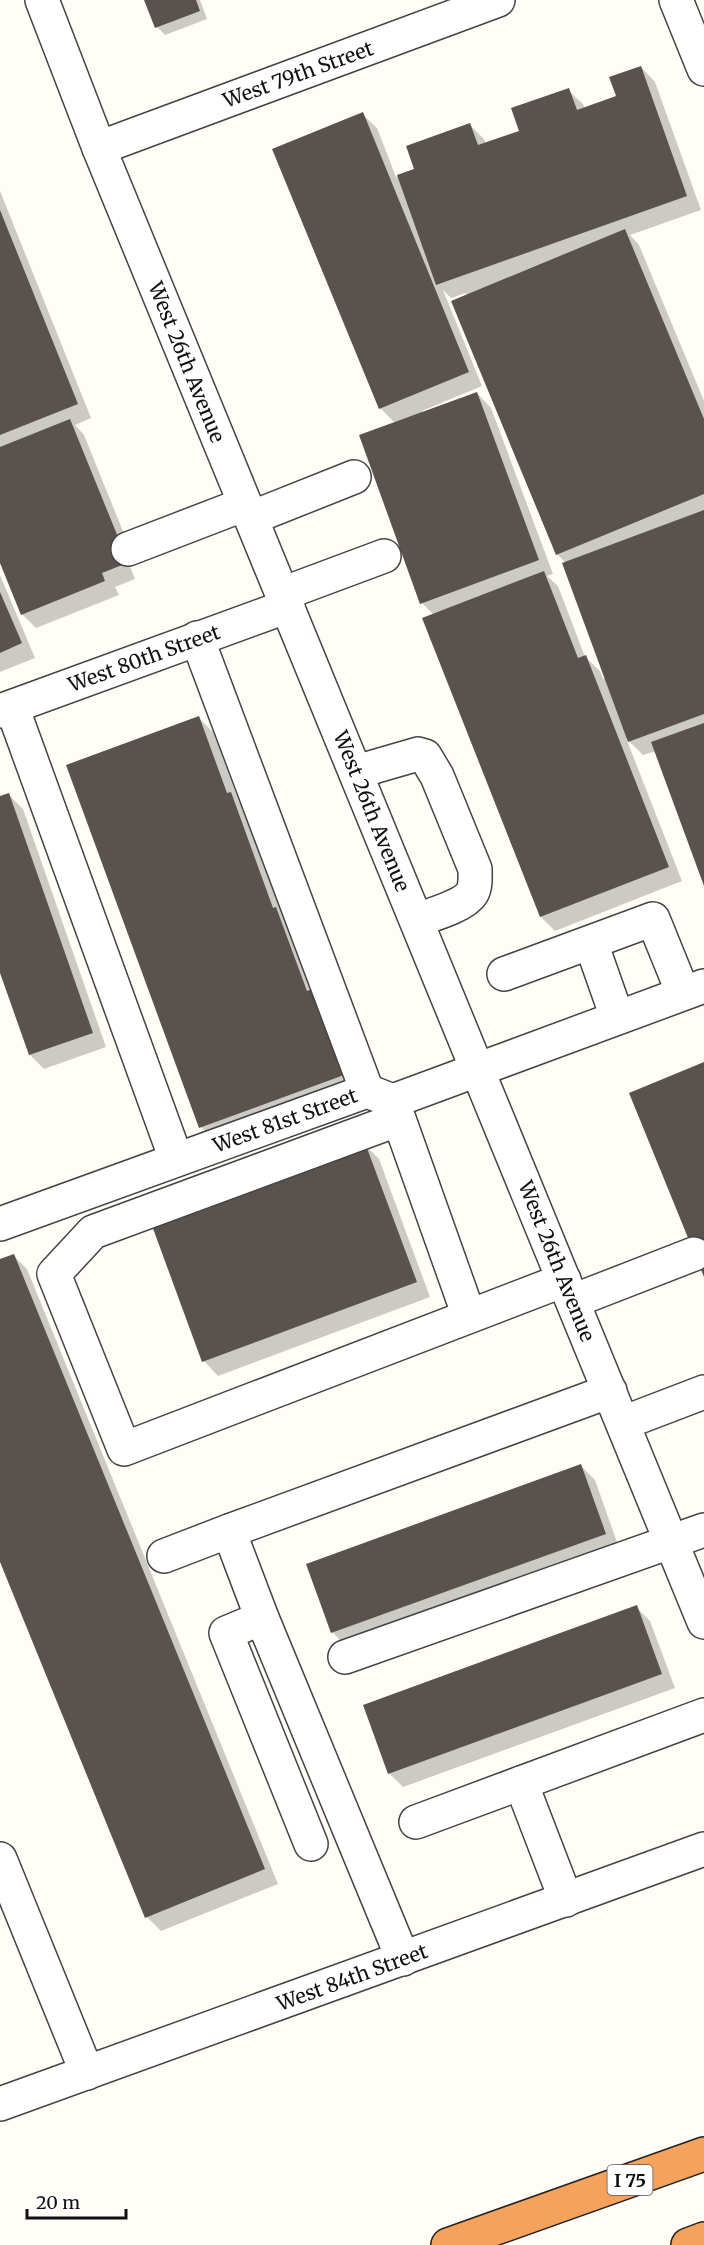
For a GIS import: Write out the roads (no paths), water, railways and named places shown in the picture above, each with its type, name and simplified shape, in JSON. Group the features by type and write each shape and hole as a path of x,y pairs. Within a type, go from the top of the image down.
{"highway":[{"name":"I 75","path":"448,2245 704,2154"},
{"path":"688,2245 704,2239"}],"street":[{"name":"West 26th Avenue","path":"42,0 99,148 704,1622"},
{"name":"West 79th Street","path":"99,148 498,0"},
{"path":"676,0 700,50"},
{"path":"128,549 354,477"},
{"name":"West 80th Street","path":"6,709 197,638 384,556"},
{"path":"197,638 386,1104 469,1316"},
{"path":"6,709 176,1159"},
{"path":"356,772 418,754 425,756 432,764 437,776 475,869 475,881 472,892 464,901 417,921"},
{"path":"504,974 653,919 693,990"},
{"path":"591,943 617,1017"},
{"name":"West 81st Street","path":"0,1224 176,1159 386,1104 693,990"},
{"path":"386,1104 93,1232 54,1274 124,1449 469,1316 569,1291 694,1254"},
{"path":"164,1556 610,1391"},
{"path":"623,1423 704,1392"},
{"path":"345,1657 704,1530"},
{"path":"229,1531 262,1618 403,1959"},
{"path":"262,1618 226,1633 311,1844"},
{"path":"416,1822 704,1715"},
{"path":"521,1783 566,1900"},
{"name":"West 84th Street","path":"0,2104 704,1849"},
{"path":"0,1859 87,2073"}]}
